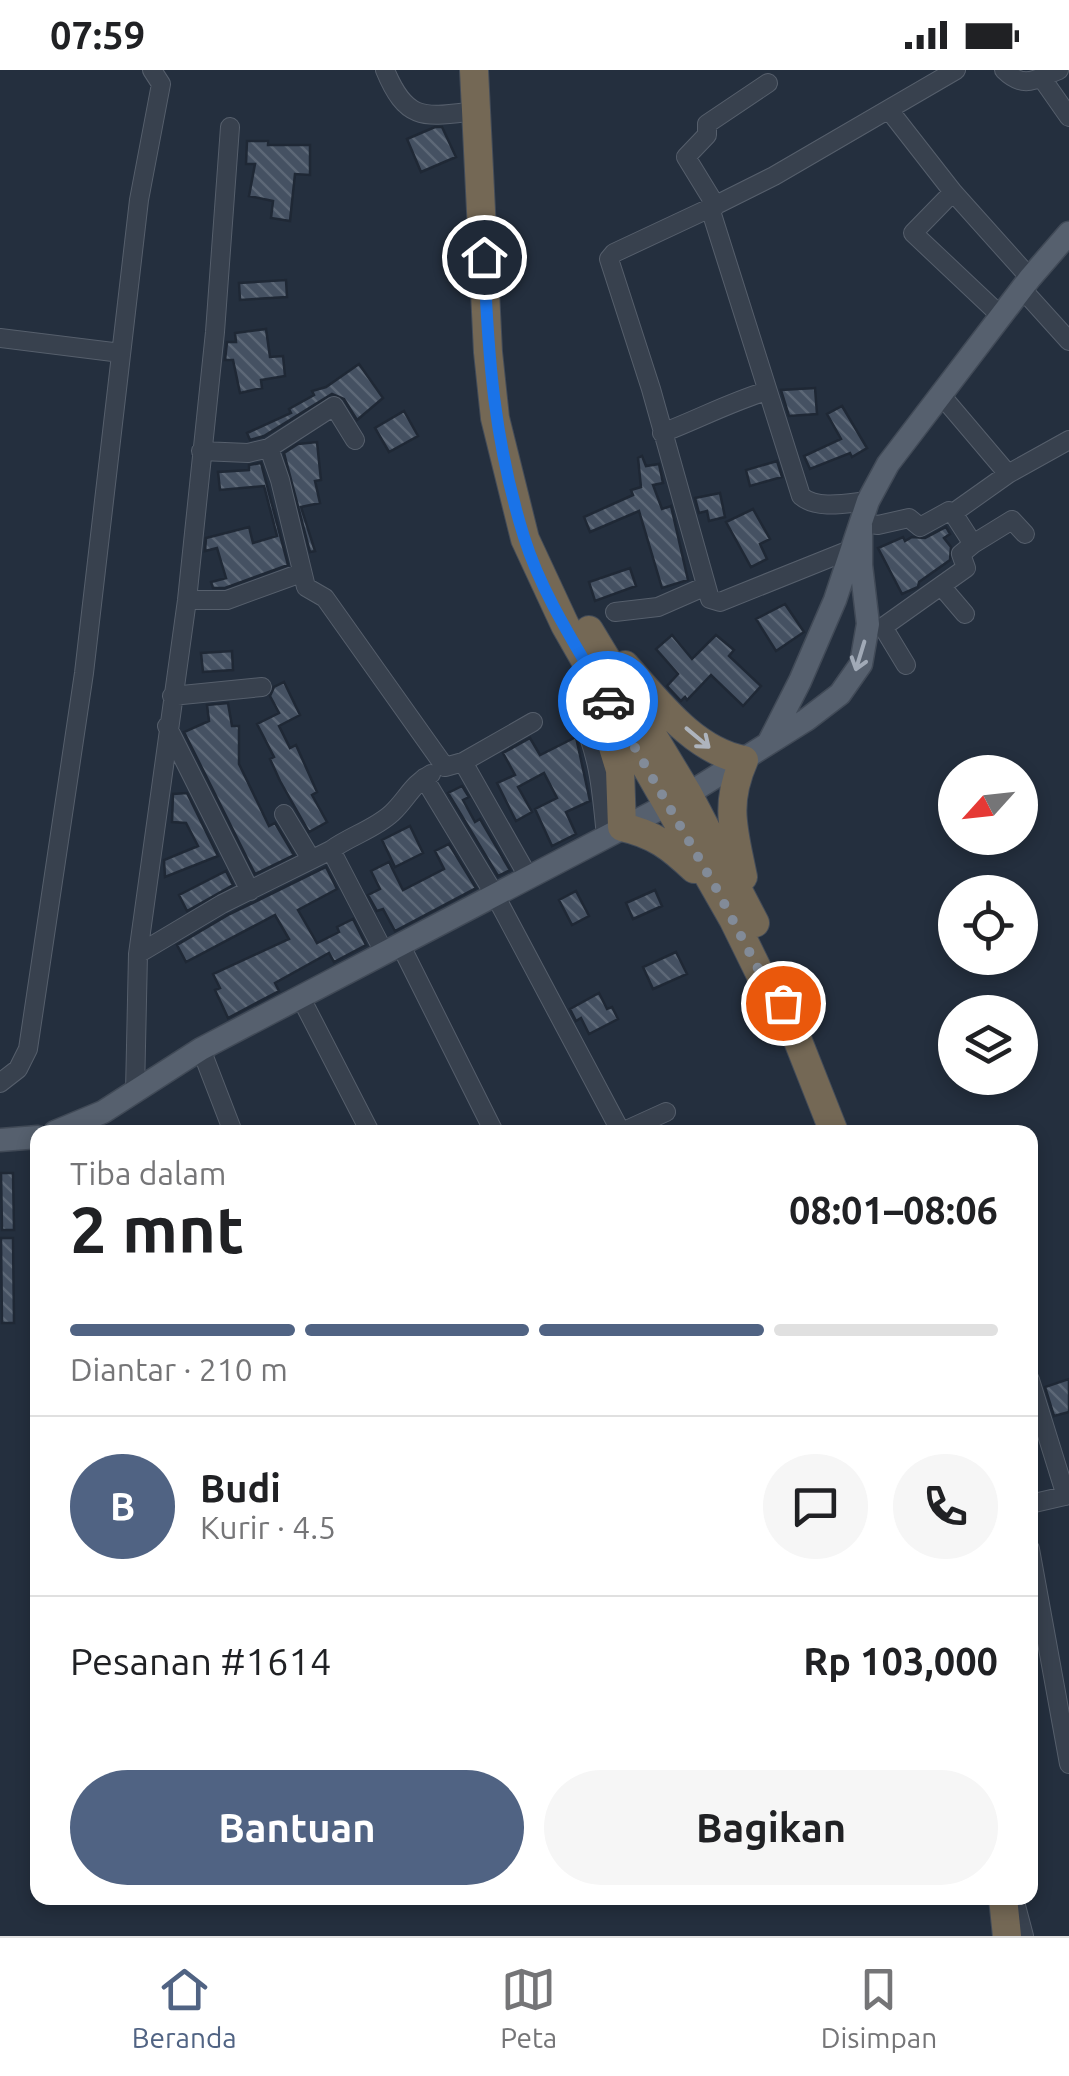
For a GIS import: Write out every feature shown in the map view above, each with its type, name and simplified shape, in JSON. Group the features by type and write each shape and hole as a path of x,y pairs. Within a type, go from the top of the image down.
{"highway":[{"path":"474,70 494,418 515,503 538,538 573,621 620,770 614,832 646,832 668,844 741,913"},
{"path":"573,621 686,730 711,750 744,760 733,785 731,805 741,913"},
{"path":"573,621 778,974 783,1003 831,1125"},
{"path":"1003,1905 1007,1936"}],"main road":[{"path":"769,742 800,681 863,517 888,464 1069,234"},
{"path":"72,1125 103,1112 201,1049 678,798 744,760 840,694 861,664 868,624 860,564 863,517"},
{"path":"0,1140 30,1137"}],"street":[{"path":"0,1082 18,1069 28,1049 84,673 140,200 161,84 152,70"},
{"path":"385,70 402,103 410,110 444,114 476,111"},
{"path":"852,549 720,602 710,599 608,259 713,207 956,70"},
{"path":"1004,70 1024,83 1060,70"},
{"path":"1041,77 1069,116"},
{"path":"768,82 707,124 706,135 686,157 713,207 804,499 878,525 909,518 920,527 949,511 973,544"},
{"path":"889,110 1069,341"},
{"path":"135,1092 138,954 187,600 223,246 230,126"},
{"path":"953,192 913,233 1002,316"},
{"path":"0,338 121,354"},
{"path":"662,433 767,390"},
{"path":"941,396 1008,474"},
{"path":"201,450 248,452 268,448 334,406 355,440"},
{"path":"953,514 1008,474 1069,440"},
{"path":"268,448 309,591 326,598 454,764 529,878"},
{"path":"906,665 884,623 966,568 961,554 973,544 1012,520 1026,534"},
{"path":"187,600 227,600 301,573"},
{"path":"615,612 658,608 706,586"},
{"path":"942,587 964,614"},
{"path":"172,696 262,687"},
{"path":"579,714 591,736 614,832"},
{"path":"138,954 385,819 408,790 424,778 533,722"},
{"path":"167,726 250,890"},
{"path":"424,778 496,897 617,1125"},
{"path":"284,814 312,859"},
{"path":"330,850 393,950 490,1125"},
{"path":"301,998 366,1125"},
{"path":"201,1049 231,1125"},
{"path":"637,1125 666,1112"},
{"path":"1038,1404 1068,1496 1038,1502"},
{"path":"1038,1581 1060,1667 1069,1764"},
{"path":"1016,1905 1024,1936"}],"building":[{"path":"442,127 456,157 421,172 407,139"},
{"path":"247,141 310,145 310,175 295,174 290,221 271,218 273,201 249,196 255,164 246,164"},
{"path":"286,280 287,297 240,300 239,283"},
{"path":"266,329 270,357 283,356 285,376 261,380 262,388 240,393 233,360 225,360 227,342 236,342 235,333"},
{"path":"359,364 383,398 357,420 344,399 332,394 264,436 250,440 247,433 291,413 289,409 314,395 312,391 326,387"},
{"path":"815,388 817,414 789,416 781,390"},
{"path":"842,406 867,448 852,457 850,453 810,469 804,456 841,439 827,414"},
{"path":"404,411 418,436 389,452 375,428"},
{"path":"317,442 321,480 315,481 320,503 301,507 315,551 310,552 284,453 298,444"},
{"path":"642,456 646,466 659,464 663,483 653,485 662,509 671,506 688,580 662,588 639,511 590,532 584,517 633,495 631,490 641,487 638,458"},
{"path":"777,461 782,477 750,486 746,470"},
{"path":"261,463 288,565 225,588 213,588 211,582 226,578 217,548 205,551 206,538 249,527 253,543 277,536 264,486 220,490 218,472 249,470 249,465"},
{"path":"720,493 725,517 709,521 707,511 699,513 695,498"},
{"path":"753,509 770,539 760,544 767,559 751,567 726,522"},
{"path":"946,527 950,534 944,538 951,547 950,560 919,582 918,587 902,594 878,548 903,537 905,541 925,538"},
{"path":"630,568 636,586 595,601 589,582"},
{"path":"785,604 804,632 776,651 756,619"},
{"path":"672,635 692,659 716,635 734,650 729,656 761,686 743,706 711,675 687,700 685,697 681,701 667,686 678,674 656,649"},
{"path":"232,651 233,670 203,672 201,653"},
{"path":"284,682 300,715 279,726 290,748 296,745 317,792 312,795 327,822 309,832 280,781 270,759 274,757 257,724 279,713 270,696 274,687"},
{"path":"228,703 232,726 239,726 239,764 269,826 275,823 294,855 255,874 184,732 209,721 207,705"},
{"path":"576,737 590,801 566,812 576,834 552,846 535,809 557,798 544,773 518,787 532,812 516,821 497,783 515,775 503,753 530,738 540,755"},
{"path":"462,786 469,797 463,800 475,822 480,819 510,870 498,876 448,793"},
{"path":"187,793 218,856 165,877 164,860 198,846 186,823 172,822 173,794"},
{"path":"410,826 423,853 395,867 382,840"},
{"path":"449,844 476,888 395,931 383,909 377,911 368,895 380,889 371,871 389,862 403,890 444,869 435,851"},
{"path":"326,867 337,889 298,910 317,943 339,932 337,927 353,919 366,945 334,962 329,953 275,983 279,991 228,1018 215,990 220,988 213,974 289,939 275,915 186,962 177,945"},
{"path":"226,871 233,885 187,911 179,895"},
{"path":"655,890 662,906 633,919 626,903"},
{"path":"576,891 589,916 572,925 559,900"},
{"path":"676,952 687,974 653,989 643,967"},
{"path":"599,993 618,1019 589,1034 581,1018 576,1021 570,1009"},
{"path":"1,1173 13,1173 14,1230 2,1230"},
{"path":"1,1238 13,1238 14,1323 2,1323"},
{"path":"1069,1379 1069,1412 1054,1416 1045,1387"}],"way so far":[{"path":"608,701 716,888 764,980 783,1003"}],"route":[{"path":"484,257 494,418 525,540 540,578 608,701"}]}
